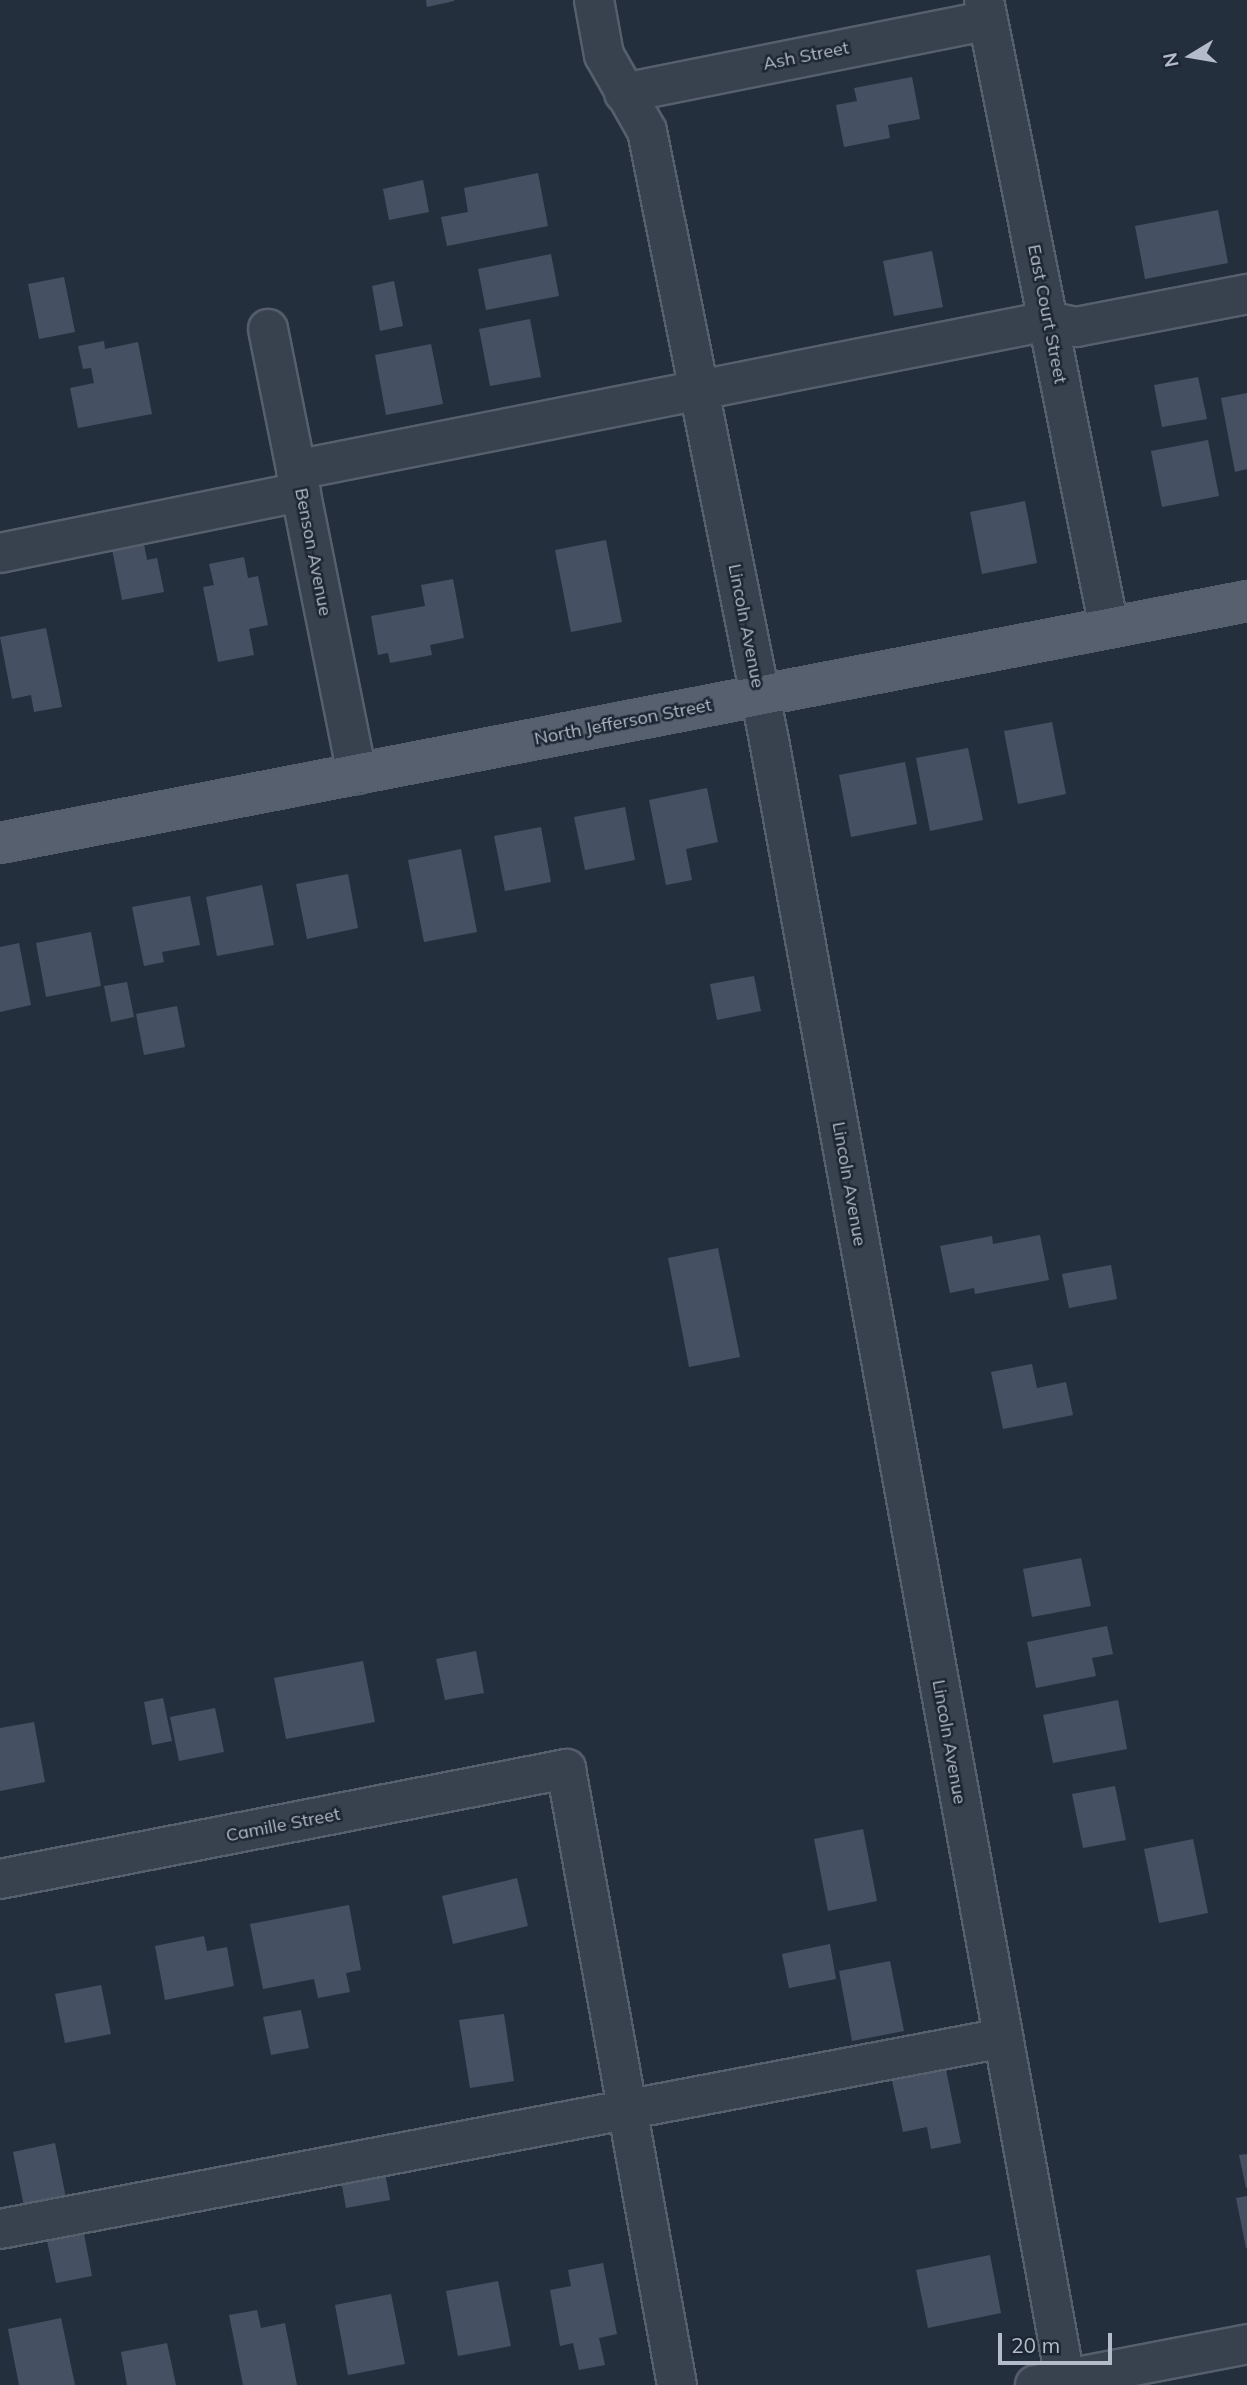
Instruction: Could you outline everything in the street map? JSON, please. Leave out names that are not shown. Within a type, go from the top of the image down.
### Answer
[{"type":"main road","name":"North Jefferson Street","points":[[0,843],[1247,601]]},
{"type":"street","name":"Lincoln Avenue","points":[[594,0],[604,55],[647,131],[760,696],[1003,2038],[1050,2382]]},
{"type":"street","name":"Ash Street","points":[[624,93],[986,10]]},
{"type":"street","name":"East Court Street","points":[[986,10],[1109,628]]},
{"type":"street","points":[[0,553],[699,389],[1048,321],[1076,327],[1247,294]]},
{"type":"street","name":"Benson Avenue","points":[[268,330],[357,774]]},
{"type":"street","name":"Camille Street","points":[[0,1879],[566,1769],[627,2110]]},
{"type":"street","points":[[0,2230],[1003,2038]]},
{"type":"street","points":[[627,2110],[677,2385]]},
{"type":"street","points":[[1050,2382],[1247,2344]]},
{"type":"building","points":[[426,0],[454,0],[454,1],[427,7]]},
{"type":"building","points":[[912,77],[920,119],[888,125],[890,138],[844,147],[836,105],[857,101],[854,88]]},
{"type":"building","points":[[538,173],[548,226],[447,246],[441,217],[468,212],[464,188]]},
{"type":"building","points":[[423,180],[429,212],[389,220],[383,189]]},
{"type":"building","points":[[1218,210],[1228,263],[1145,279],[1135,226]]},
{"type":"building","points":[[932,251],[943,307],[894,316],[883,261]]},
{"type":"building","points":[[551,254],[559,296],[486,310],[478,269]]},
{"type":"building","points":[[64,277],[75,332],[39,339],[28,284]]},
{"type":"building","points":[[394,281],[403,326],[380,331],[372,286]]},
{"type":"building","points":[[530,319],[541,377],[490,386],[479,329]]},
{"type":"building","points":[[104,341],[105,349],[138,342],[152,414],[78,428],[70,388],[94,383],[91,368],[83,369],[78,346]]},
{"type":"building","points":[[431,344],[443,404],[386,415],[375,355]]},
{"type":"building","points":[[1198,377],[1207,419],[1162,427],[1154,385]]},
{"type":"building","points":[[1247,393],[1247,469],[1235,472],[1221,398]]},
{"type":"building","points":[[1208,440],[1219,496],[1162,507],[1151,451]]},
{"type":"building","points":[[1025,501],[1037,563],[982,574],[970,512]]},
{"type":"building","points":[[142,533],[147,560],[157,558],[164,592],[122,600],[110,539]]},
{"type":"building","points":[[606,540],[622,622],[571,632],[555,550]]},
{"type":"building","points":[[244,557],[248,578],[258,576],[268,625],[249,629],[254,655],[218,662],[203,587],[214,585],[209,564]]},
{"type":"building","points":[[453,579],[464,638],[430,645],[432,655],[390,663],[388,653],[378,655],[371,616],[425,606],[421,585]]},
{"type":"building","points":[[46,628],[62,707],[34,712],[31,695],[12,699],[0,637]]},
{"type":"building","points":[[1052,722],[1066,794],[1018,804],[1004,731]]},
{"type":"building","points":[[968,748],[983,820],[930,831],[916,758]]},
{"type":"building","points":[[905,762],[917,824],[851,837],[839,775]]},
{"type":"building","points":[[707,788],[718,842],[686,849],[692,880],[666,885],[649,800]]},
{"type":"building","points":[[625,807],[635,860],[585,870],[574,817]]},
{"type":"building","points":[[541,827],[551,882],[505,891],[494,836]]},
{"type":"building","points":[[461,849],[477,932],[424,942],[408,860]]},
{"type":"building","points":[[348,874],[358,928],[307,939],[296,884]]},
{"type":"building","points":[[262,885],[274,945],[217,956],[206,897]]},
{"type":"building","points":[[190,896],[200,945],[162,952],[164,962],[144,966],[132,907]]},
{"type":"building","points":[[91,932],[101,986],[46,997],[36,943]]},
{"type":"building","points":[[19,943],[31,1005],[0,1012],[0,947]]},
{"type":"building","points":[[754,976],[761,1011],[717,1020],[710,984]]},
{"type":"building","points":[[127,982],[134,1017],[111,1022],[104,986]]},
{"type":"building","points":[[177,1006],[185,1047],[144,1055],[136,1014]]},
{"type":"building","points":[[1040,1235],[1049,1280],[975,1294],[974,1288],[950,1293],[940,1246],[992,1236],[993,1244]]},
{"type":"building","points":[[718,1248],[740,1357],[689,1367],[668,1258]]},
{"type":"building","points":[[1111,1265],[1117,1299],[1069,1308],[1062,1274]]},
{"type":"building","points":[[1032,1364],[1037,1388],[1066,1382],[1073,1415],[1003,1429],[991,1372]]},
{"type":"building","points":[[1081,1558],[1091,1606],[1032,1617],[1023,1569]]},
{"type":"building","points":[[1107,1626],[1113,1654],[1092,1658],[1096,1676],[1036,1688],[1027,1642]]},
{"type":"building","points":[[476,1651],[484,1693],[445,1700],[436,1659]]},
{"type":"building","points":[[363,1661],[375,1722],[286,1739],[274,1678]]},
{"type":"building","points":[[163,1698],[172,1741],[152,1745],[144,1702]]},
{"type":"building","points":[[1118,1700],[1127,1749],[1053,1763],[1043,1715]]},
{"type":"building","points":[[215,1708],[224,1752],[179,1761],[170,1717]]},
{"type":"building","points":[[34,1722],[45,1782],[0,1791],[0,1728]]},
{"type":"building","points":[[1115,1786],[1126,1840],[1083,1848],[1072,1794]]},
{"type":"building","points":[[863,1829],[877,1901],[828,1911],[814,1839]]},
{"type":"building","points":[[1193,1839],[1208,1913],[1159,1923],[1144,1849]]},
{"type":"building","points":[[517,1878],[528,1926],[453,1944],[442,1896]]},
{"type":"building","points":[[349,1905],[361,1970],[346,1973],[350,1992],[318,1998],[314,1979],[263,1989],[250,1924]]},
{"type":"building","points":[[204,1936],[207,1951],[227,1947],[234,1986],[165,2000],[155,1946]]},
{"type":"building","points":[[830,1944],[836,1979],[789,1988],[782,1954]]},
{"type":"building","points":[[890,1961],[904,2031],[852,2041],[839,1971]]},
{"type":"building","points":[[101,1985],[111,2034],[65,2043],[55,1994]]},
{"type":"building","points":[[301,2010],[309,2048],[271,2055],[263,2017]]},
{"type":"building","points":[[504,2014],[514,2081],[470,2088],[459,2020]]},
{"type":"building","points":[[945,2065],[961,2143],[931,2149],[927,2127],[903,2132],[891,2076]]},
{"type":"building","points":[[55,2143],[67,2203],[25,2211],[13,2152]]},
{"type":"building","points":[[1247,2154],[1247,2188],[1246,2188],[1239,2155]]},
{"type":"building","points":[[384,2167],[390,2200],[346,2208],[340,2175]]},
{"type":"building","points":[[1247,2196],[1247,2248],[1246,2248],[1236,2198]]},
{"type":"building","points":[[83,2229],[92,2276],[56,2283],[46,2236]]},
{"type":"building","points":[[990,2255],[1001,2313],[928,2328],[916,2270]]},
{"type":"building","points":[[603,2263],[617,2334],[599,2338],[605,2365],[579,2370],[573,2343],[560,2346],[550,2290],[571,2286],[568,2270]]},
{"type":"building","points":[[498,2281],[511,2346],[458,2356],[446,2291]]},
{"type":"building","points":[[391,2294],[405,2364],[348,2375],[335,2305]]},
{"type":"building","points":[[257,2310],[261,2328],[285,2323],[297,2385],[243,2385],[229,2315]]},
{"type":"building","points":[[61,2318],[75,2385],[19,2385],[8,2329]]},
{"type":"building","points":[[167,2343],[176,2385],[127,2385],[121,2352]]}]
